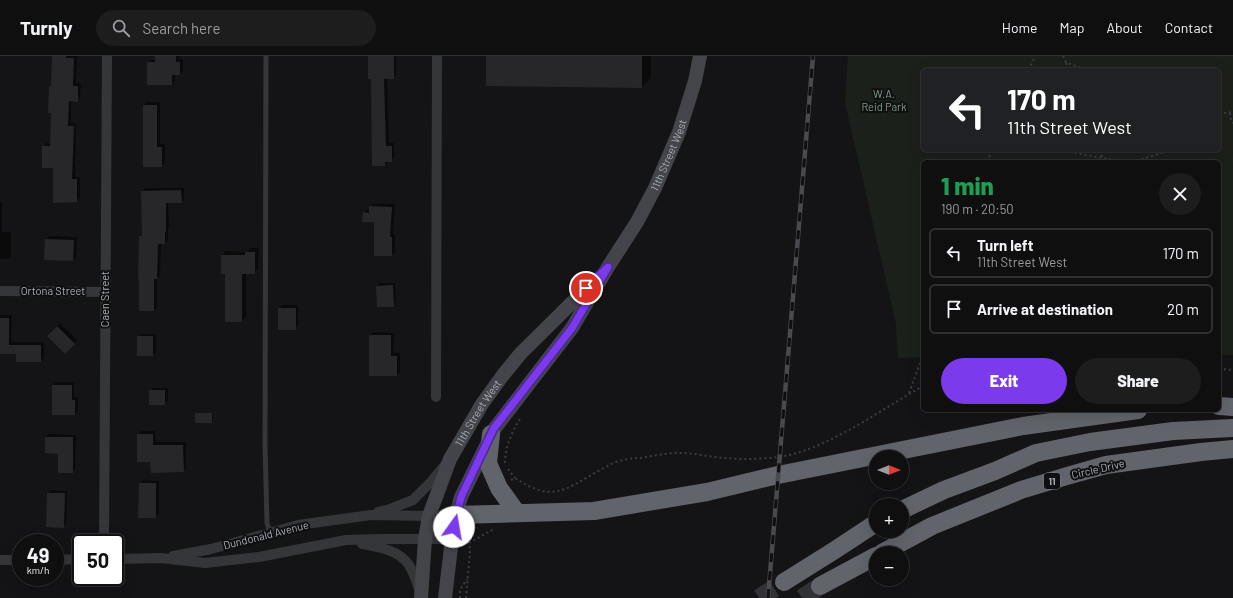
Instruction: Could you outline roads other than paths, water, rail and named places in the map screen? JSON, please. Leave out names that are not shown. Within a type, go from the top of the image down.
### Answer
[{"type":"highway","points":[[1221,406],[1233,407]]},
{"type":"highway","points":[[464,515],[594,510],[692,495],[778,475],[915,449],[1023,426],[1124,412]]},
{"type":"highway","points":[[909,507],[944,490],[1036,453],[1090,442],[1173,431],[1233,428]]},
{"type":"highway","points":[[491,434],[488,463],[499,488],[517,513]]},
{"type":"highway","name":"Circle Drive","points":[[895,546],[932,526],[1021,490],[1073,474],[1106,465],[1233,449]]},
{"type":"highway","points":[[784,582],[869,528]]},
{"type":"highway","points":[[820,586],[869,560]]},
{"type":"main road","name":"11th Street West","points":[[445,598],[452,539],[464,515],[461,497],[494,428],[572,328],[637,222],[655,188],[679,132],[695,81],[700,56]]},
{"type":"main road","name":"11th Street West","points":[[421,596],[429,516],[450,459],[482,404],[521,353],[608,267]]},
{"type":"street","name":"Caen Street","points":[[104,534],[107,56]]},
{"type":"street","points":[[436,396],[437,56]]},
{"type":"street","name":"Ortona Street","points":[[0,291],[105,292]]},
{"type":"street","name":"Dundonald Avenue","points":[[371,515],[413,500],[431,482],[450,459]]},
{"type":"street","name":"Dundonald Avenue","points":[[161,558],[211,549],[298,525],[371,515],[464,515]]},
{"type":"street","name":"Dundonald Avenue","points":[[124,559],[161,558],[205,563],[260,557],[346,540],[452,539]]},
{"type":"street","name":"Dundonald Avenue","points":[[346,540],[380,547],[400,554],[409,565],[421,596]]},
{"type":"street","points":[[0,560],[12,560]]},
{"type":"lane","points":[[266,56],[265,445],[267,523],[270,532]]},
{"type":"tunnel","points":[[759,598],[784,582]]},
{"type":"tunnel","points":[[802,598],[820,586]]},
{"type":"railway","points":[[768,598],[813,56]]},
{"type":"park label","name":"W.A. Reid Park","points":[[884,100]]}]
